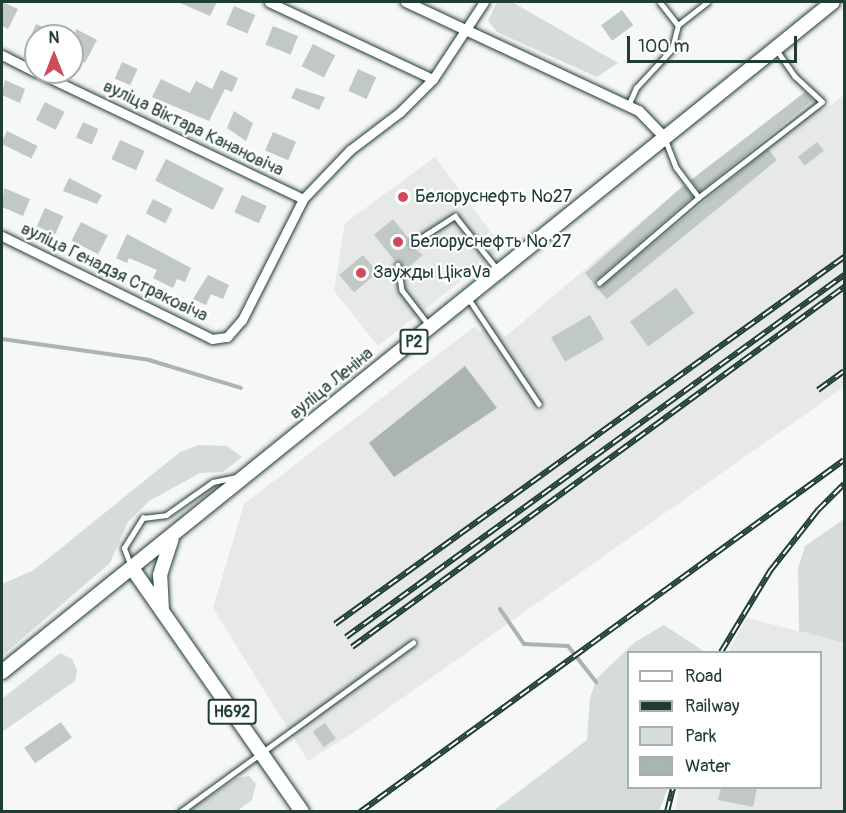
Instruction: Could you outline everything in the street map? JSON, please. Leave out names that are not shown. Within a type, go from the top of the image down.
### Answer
[{"type":"main road","name":"вуліца Леніна","points":[[132,568],[833,2]]},
{"type":"main road","points":[[163,612],[160,575],[175,534]]},
{"type":"main road","name":"Н692","points":[[132,568],[302,812]]},
{"type":"main road","name":"Р2","points":[[2,672],[132,568]]},
{"type":"street","points":[[269,2],[433,79]]},
{"type":"street","points":[[406,2],[628,106],[648,117],[665,138]]},
{"type":"street","points":[[303,200],[350,150],[400,112],[433,79],[484,2]]},
{"type":"street","name":"вуліца Віктара Канановіча","points":[[2,55],[24,66]]},
{"type":"street","name":"вуліца Віктара Канановіча","points":[[61,84],[303,200]]},
{"type":"street","name":"вуліца Генадзя Страковіча","points":[[2,236],[212,339],[228,337],[242,320],[303,200]]},
{"type":"lane","points":[[660,2],[678,25]]},
{"type":"lane","points":[[628,106],[636,88],[672,49],[678,25],[707,2]]},
{"type":"lane","points":[[599,283],[699,197],[822,102],[795,77],[775,49]]},
{"type":"lane","points":[[665,138],[676,167],[699,197]]},
{"type":"lane","points":[[413,243],[454,216],[500,272]]},
{"type":"lane","points":[[398,265],[402,290],[431,328]]},
{"type":"lane","points":[[468,297],[539,404]]},
{"type":"lane","points":[[132,568],[124,548],[142,518],[166,515],[213,482],[245,477]]},
{"type":"lane","points":[[180,812],[412,644]]},
{"type":"shaded area","points":[[807,91],[823,111],[844,95],[844,387],[354,732],[308,761],[213,608],[244,504],[475,326],[480,332],[493,322],[505,337],[683,186]]},
{"type":"shaded area","points":[[435,157],[503,248],[378,346],[334,291],[345,223]]},
{"type":"shaded area","points":[[747,618],[844,643],[844,811],[675,812],[679,789],[822,789],[822,651],[729,651]]},
{"type":"green space","points":[[497,2],[512,2],[618,63],[597,77],[497,32],[488,21]]},
{"type":"green space","points":[[199,445],[227,446],[242,457],[223,472],[200,473],[149,501],[128,522],[110,563],[2,656],[2,584],[34,570],[180,452]]},
{"type":"green space","points":[[844,519],[844,643],[799,631],[798,568],[805,546]]},
{"type":"green space","points":[[664,625],[703,651],[627,651],[627,789],[668,789],[659,811],[493,811],[587,740],[590,698],[597,678],[635,642]]},
{"type":"green space","points":[[60,653],[72,659],[77,670],[75,681],[2,732],[2,699]]},
{"type":"green space","points":[[249,776],[256,784],[252,800],[237,811],[187,811],[238,778]]},
{"type":"water","points":[[465,366],[497,408],[394,477],[369,443]]},
{"type":"building","points":[[2,2],[18,9],[8,29],[2,26]]},
{"type":"building","points":[[178,2],[217,2],[210,16]]},
{"type":"building","points":[[234,6],[255,15],[247,33],[226,24]]},
{"type":"building","points":[[622,10],[633,25],[612,41],[601,25]]},
{"type":"building","points":[[273,26],[298,36],[291,55],[266,45]]},
{"type":"building","points":[[84,33],[97,40],[84,63]]},
{"type":"building","points":[[313,44],[335,55],[324,78],[302,66]]},
{"type":"building","points":[[122,62],[138,69],[130,85],[115,78]]},
{"type":"building","points":[[358,69],[376,77],[367,99],[348,91]]},
{"type":"building","points":[[221,70],[238,78],[232,92],[225,89],[209,121],[152,97],[161,79],[190,93],[196,81],[212,89]]},
{"type":"building","points":[[5,80],[25,89],[20,103],[2,95]]},
{"type":"building","points":[[296,88],[325,97],[319,110],[291,98]]},
{"type":"building","points":[[805,92],[813,100],[700,191],[691,180]]},
{"type":"building","points":[[45,102],[65,112],[56,130],[36,120]]},
{"type":"building","points":[[234,111],[253,123],[246,141],[227,128]]},
{"type":"building","points":[[83,122],[99,129],[92,144],[76,138]]},
{"type":"building","points":[[7,131],[38,146],[31,158],[2,144]]},
{"type":"building","points":[[273,132],[296,142],[288,160],[265,150]]},
{"type":"building","points":[[120,140],[145,151],[136,170],[111,159]]},
{"type":"building","points":[[817,142],[824,151],[805,165],[798,157]]},
{"type":"building","points":[[768,149],[777,160],[607,299],[596,287],[602,286]]},
{"type":"building","points":[[166,159],[224,189],[213,210],[155,180]]},
{"type":"building","points":[[69,178],[102,195],[97,204],[63,191]]},
{"type":"building","points":[[684,185],[693,196],[596,280],[595,285],[585,273]]},
{"type":"building","points":[[4,188],[30,199],[23,216],[2,207]]},
{"type":"building","points":[[242,195],[267,206],[259,223],[234,212]]},
{"type":"building","points":[[153,199],[173,209],[165,223],[146,213]]},
{"type":"building","points":[[45,208],[63,216],[55,234],[37,226]]},
{"type":"building","points":[[393,219],[410,240],[410,246],[423,255],[404,271],[401,262],[395,261],[374,235]]},
{"type":"building","points":[[81,222],[108,236],[98,254],[71,241]]},
{"type":"building","points":[[127,234],[191,268],[185,282],[177,279],[173,288],[153,278],[157,270],[129,258],[127,263],[116,258]]},
{"type":"building","points":[[363,255],[378,273],[354,293],[339,275]]},
{"type":"building","points":[[208,275],[229,285],[223,299],[211,294],[206,305],[193,299]]},
{"type":"building","points":[[676,288],[694,313],[648,347],[630,322]]},
{"type":"building","points":[[590,315],[604,339],[565,362],[551,338]]},
{"type":"building","points":[[61,722],[72,738],[35,763],[24,748]]},
{"type":"building","points":[[325,723],[336,739],[324,747],[313,732]]},
{"type":"building","points":[[721,789],[757,789],[753,807],[718,800]]},
{"type":"waterway","points":[[2,339],[149,360],[241,388]]},
{"type":"waterway","points":[[500,609],[524,644],[568,646],[596,682]]},
{"type":"railway","points":[[335,624],[844,257]]},
{"type":"railway","points":[[346,637],[844,275]]},
{"type":"railway","points":[[352,647],[844,287]]},
{"type":"railway","points":[[818,390],[844,371]]},
{"type":"railway","points":[[360,812],[844,460]]},
{"type":"railway","points":[[722,651],[770,571],[818,510],[844,484]]},
{"type":"railway","points":[[667,812],[673,789]]},
{"type":"place","name":"Белоруснефть №27","points":[[403,197]]},
{"type":"place","name":"Белоруснефть № 27","points":[[398,242]]},
{"type":"place","name":"Заужды ЦікаVа","points":[[361,273]]}]
